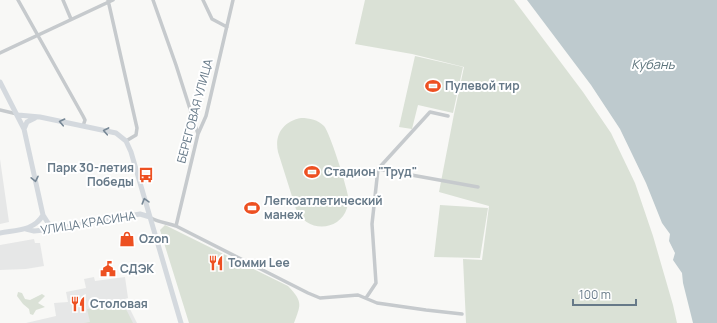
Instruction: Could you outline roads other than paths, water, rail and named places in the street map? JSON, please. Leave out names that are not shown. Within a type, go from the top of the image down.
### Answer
[{"type":"main road","points":[[0,82],[24,129],[43,215],[48,223],[56,230]]},
{"type":"main road","points":[[18,115],[40,117],[116,133],[126,141],[131,152],[181,323]]},
{"type":"main road","points":[[24,129],[30,120],[40,117]]},
{"type":"main road","name":"УЛИЦА КРАСИНА","points":[[26,229],[34,231],[56,230],[140,214],[150,217]]},
{"type":"main road","name":"УЛИЦА КРАСИНА","points":[[0,233],[26,229],[38,222],[43,215]]},
{"type":"street","points":[[18,0],[83,116],[85,120],[83,126]]},
{"type":"street","points":[[63,0],[71,20]]},
{"type":"street","points":[[153,0],[198,134]]},
{"type":"street","points":[[203,0],[212,19],[227,27]]},
{"type":"street","name":"БЕРЕГОВАЯ УЛИЦА","points":[[176,226],[198,134],[206,116],[233,0]]},
{"type":"street","points":[[0,53],[37,34],[71,20],[110,1],[137,128],[136,135],[126,141]]},
{"type":"street","points":[[0,110],[18,115]]},
{"type":"street","points":[[366,298],[376,283],[372,224],[378,169],[430,112],[448,116]]},
{"type":"street","points":[[378,169],[478,187]]},
{"type":"street","points":[[150,217],[157,222],[176,226],[313,296],[320,298],[358,295],[377,303],[462,314]]},
{"type":"water","name":"Кубань","points":[[527,0],[717,0],[717,323],[693,323],[682,273],[673,260],[675,253],[669,241],[670,234],[662,223],[646,183],[620,129],[591,85]]},
{"type":"place","name":"Пулевой тир","points":[[433,86]]},
{"type":"place","name":"Стадион \"Труд\"","points":[[312,172]]},
{"type":"place","name":"Парк 30-летия Победы","points":[[146,175]]},
{"type":"place","name":"Легкоатлетический манеж","points":[[252,208]]},
{"type":"place","name":"Ozon","points":[[127,239]]},
{"type":"place","name":"Томми Lee","points":[[216,263]]},
{"type":"place","name":"СДЭК","points":[[108,269]]},
{"type":"place","name":"Столовая","points":[[78,304]]}]
